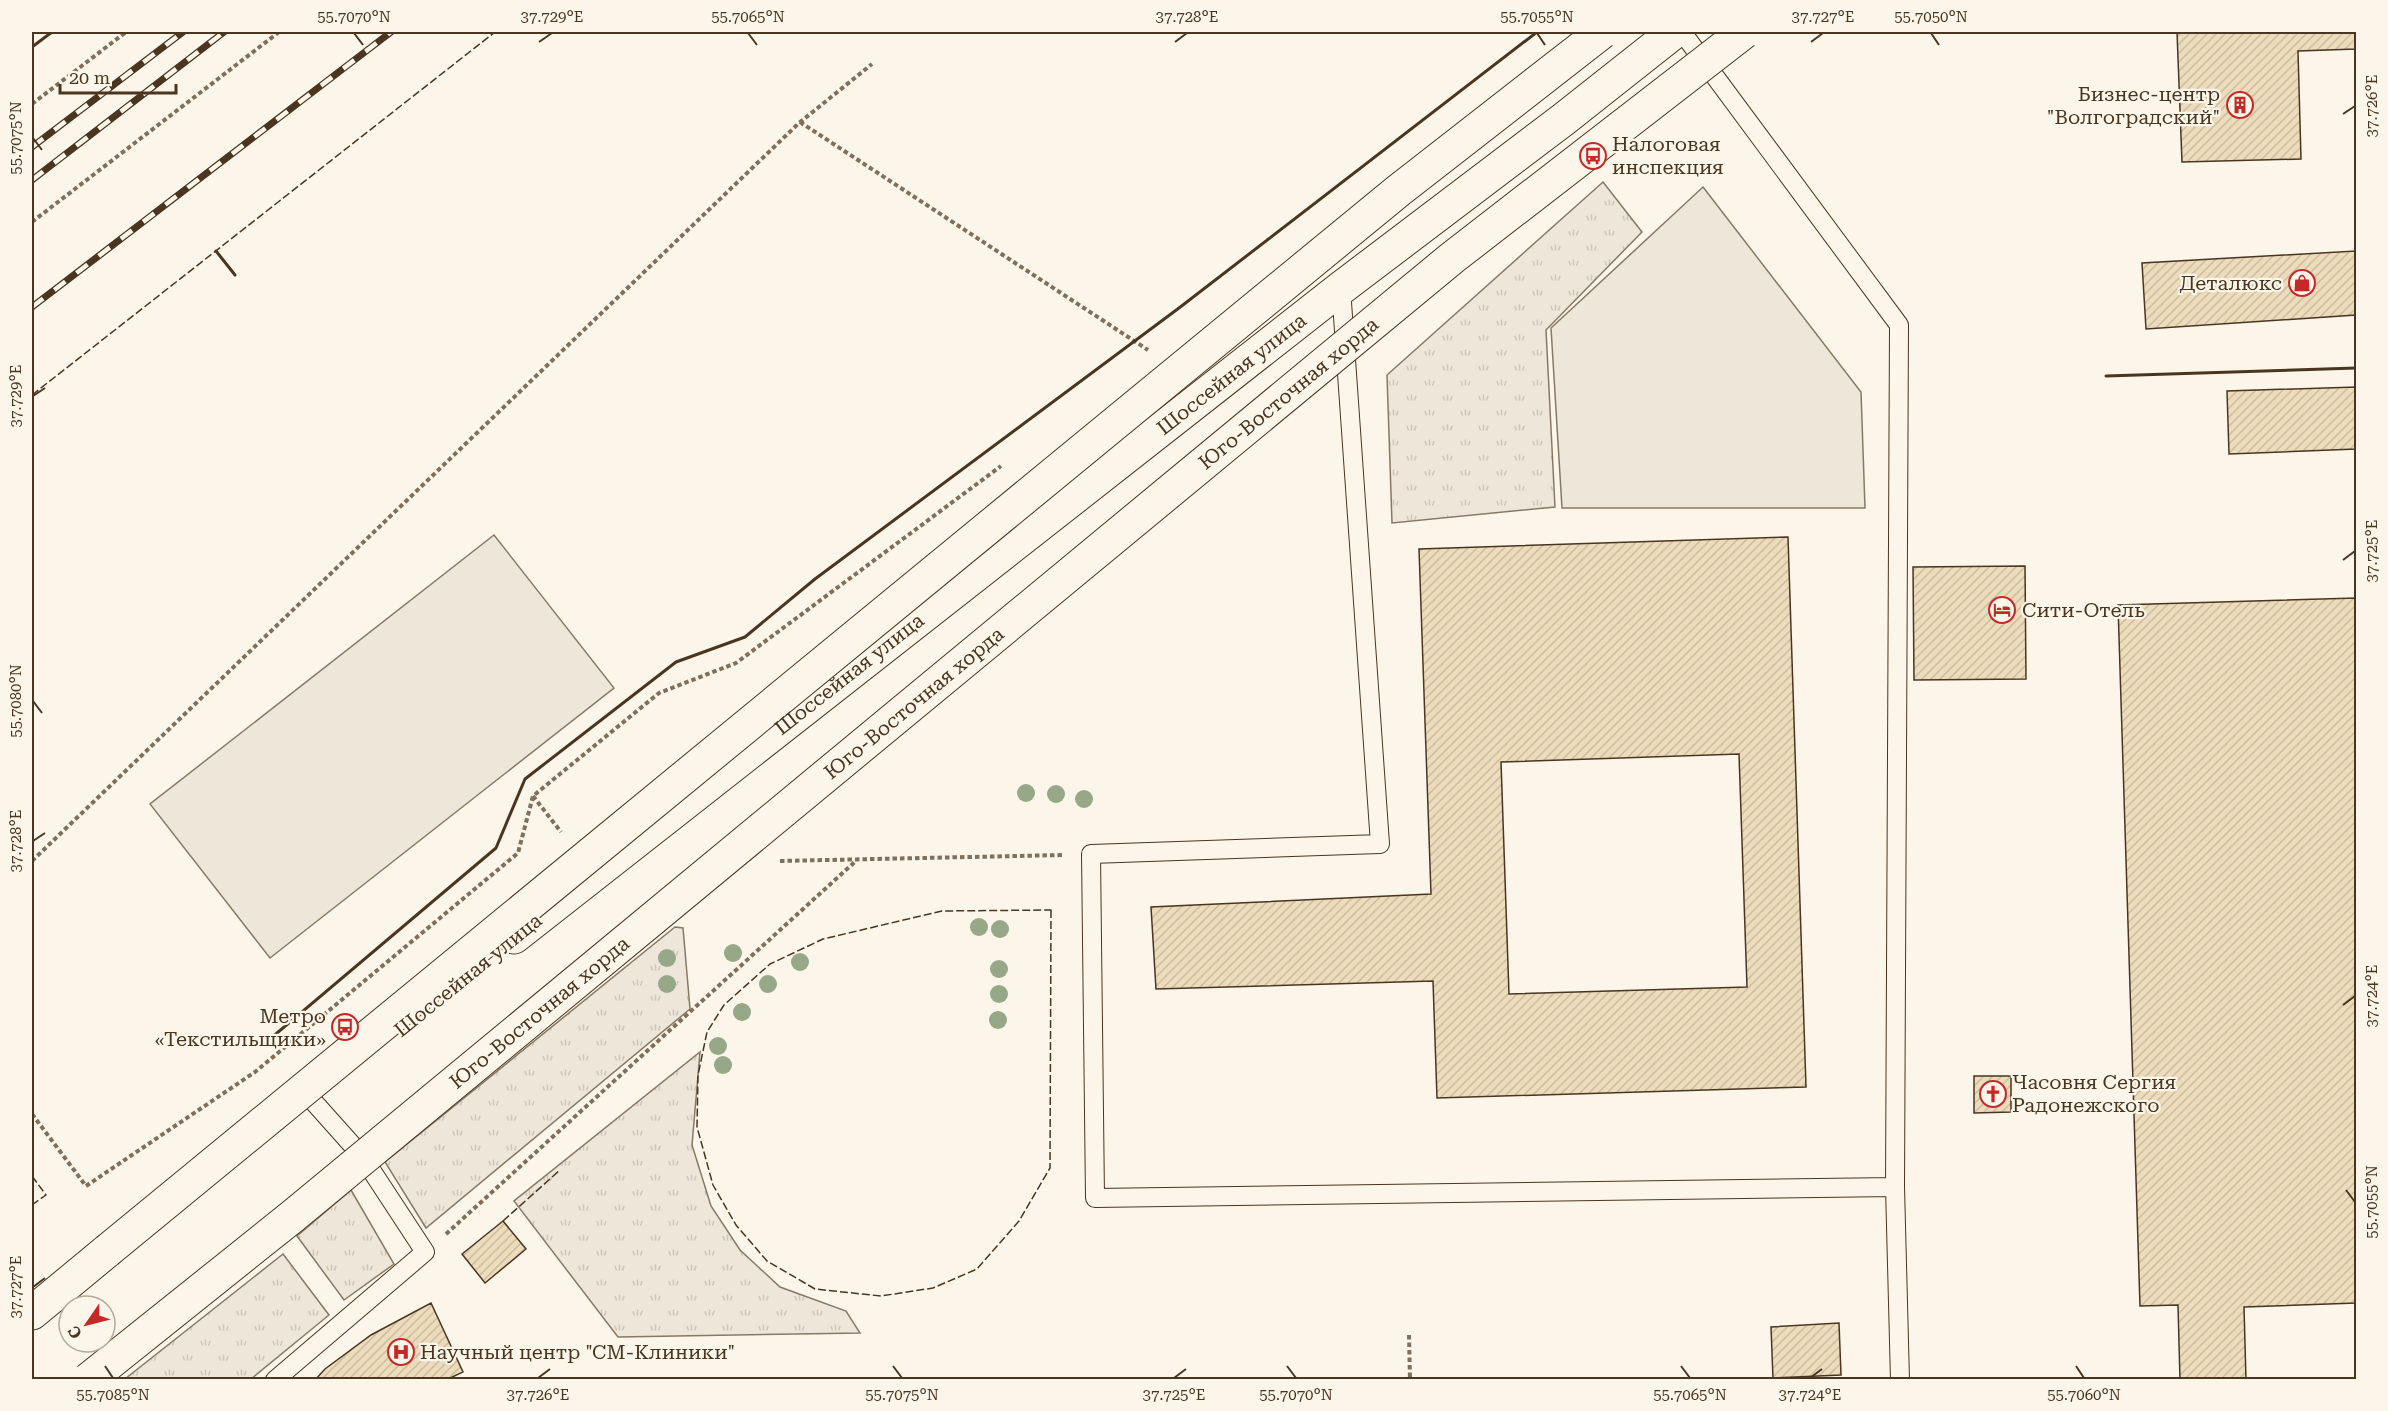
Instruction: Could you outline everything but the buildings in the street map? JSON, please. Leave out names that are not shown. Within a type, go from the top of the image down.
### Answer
[{"type":"main road","points":[[32,1313],[1398,191],[1602,32]]},
{"type":"main road","name":"Шоссейная улица","points":[[32,1324],[607,863],[1341,288],[1564,119],[1674,32]]},
{"type":"main road","name":"Юго-Восточная хорда","points":[[88,1380],[293,1216],[1452,258],[1744,32]]},
{"type":"main road","points":[[32,1292],[107,1251]]},
{"type":"lane","points":[[1682,32],[1899,325],[1894,1187],[1900,1379],[1894,1380]]},
{"type":"lane","points":[[1341,288],[1380,844],[1091,854],[1095,1198],[1894,1187]]},
{"type":"lane","points":[[276,1380],[425,1252],[362,1156],[312,1100]]},
{"type":"path","points":[[32,104],[126,32]]},
{"type":"path","points":[[32,222],[279,32]]},
{"type":"path","points":[[32,861],[800,122],[872,64]]},
{"type":"path","points":[[800,122],[1151,351]]},
{"type":"path","points":[[1147,357],[1157,350]]},
{"type":"path","points":[[32,1114],[86,1186],[255,1072],[518,853],[533,796],[658,693],[736,663],[1006,462]]},
{"type":"path","points":[[425,1252],[858,859]]},
{"type":"path","points":[[1409,1335],[1410,1380]]},
{"type":"green space","points":[[1603,182],[1642,232],[1546,330],[1555,507],[1392,523],[1387,375]]},
{"type":"green space","points":[[675,927],[683,928],[690,1009],[426,1228],[385,1162]]},
{"type":"green space","points":[[700,1052],[692,1145],[711,1206],[740,1250],[780,1287],[846,1311],[860,1333],[618,1337],[514,1201]]},
{"type":"green space","points":[[351,1190],[394,1264],[344,1300],[297,1236]]},
{"type":"green space","points":[[283,1254],[329,1315],[251,1379],[125,1379]]},
{"type":"shaded area","points":[[1703,187],[1861,392],[1865,508],[1562,508],[1551,328]]},
{"type":"shaded area","points":[[494,535],[614,688],[270,958],[150,804]]},
{"type":"railway","points":[[32,147],[183,32]]},
{"type":"railway","points":[[32,180],[224,32]]},
{"type":"railway","points":[[32,307],[391,32]]},
{"type":"fence","points":[[32,395],[495,32]]},
{"type":"fence","points":[[1051,910],[1050,1168],[1019,1221],[977,1269],[933,1288],[881,1296],[815,1289],[767,1261],[736,1225],[713,1185],[697,1127],[698,1075],[707,1032],[724,1005],[770,964],[823,939],[942,911],[1051,910]]},
{"type":"fence","points":[[503,1221],[560,1170]]},
{"type":"fence","points":[[32,1176],[46,1195],[32,1205]]},
{"type":"wall","points":[[32,47],[52,32]]},
{"type":"wall","points":[[264,1044],[496,848],[525,779],[676,662],[745,637],[815,579],[1179,308],[1537,32]]},
{"type":"wall","points":[[216,251],[235,275]]},
{"type":"wall","points":[[2106,376],[2356,368]]},
{"type":"place","name":"Бизнес-центр \"Волгоградский\"","points":[[2240,105]]},
{"type":"place","name":"Налоговая инспекция","points":[[1593,156]]},
{"type":"place","name":"Деталюкс","points":[[2302,283]]},
{"type":"place","name":"Сити-Отель","points":[[2002,610]]},
{"type":"place","name":"Метро «Текстильщики»","points":[[345,1027]]},
{"type":"place","name":"Часовня Сергия Радонежского","points":[[1993,1094]]},
{"type":"place","name":"Научный центр \"СМ-Клиники\"","points":[[401,1352]]}]
